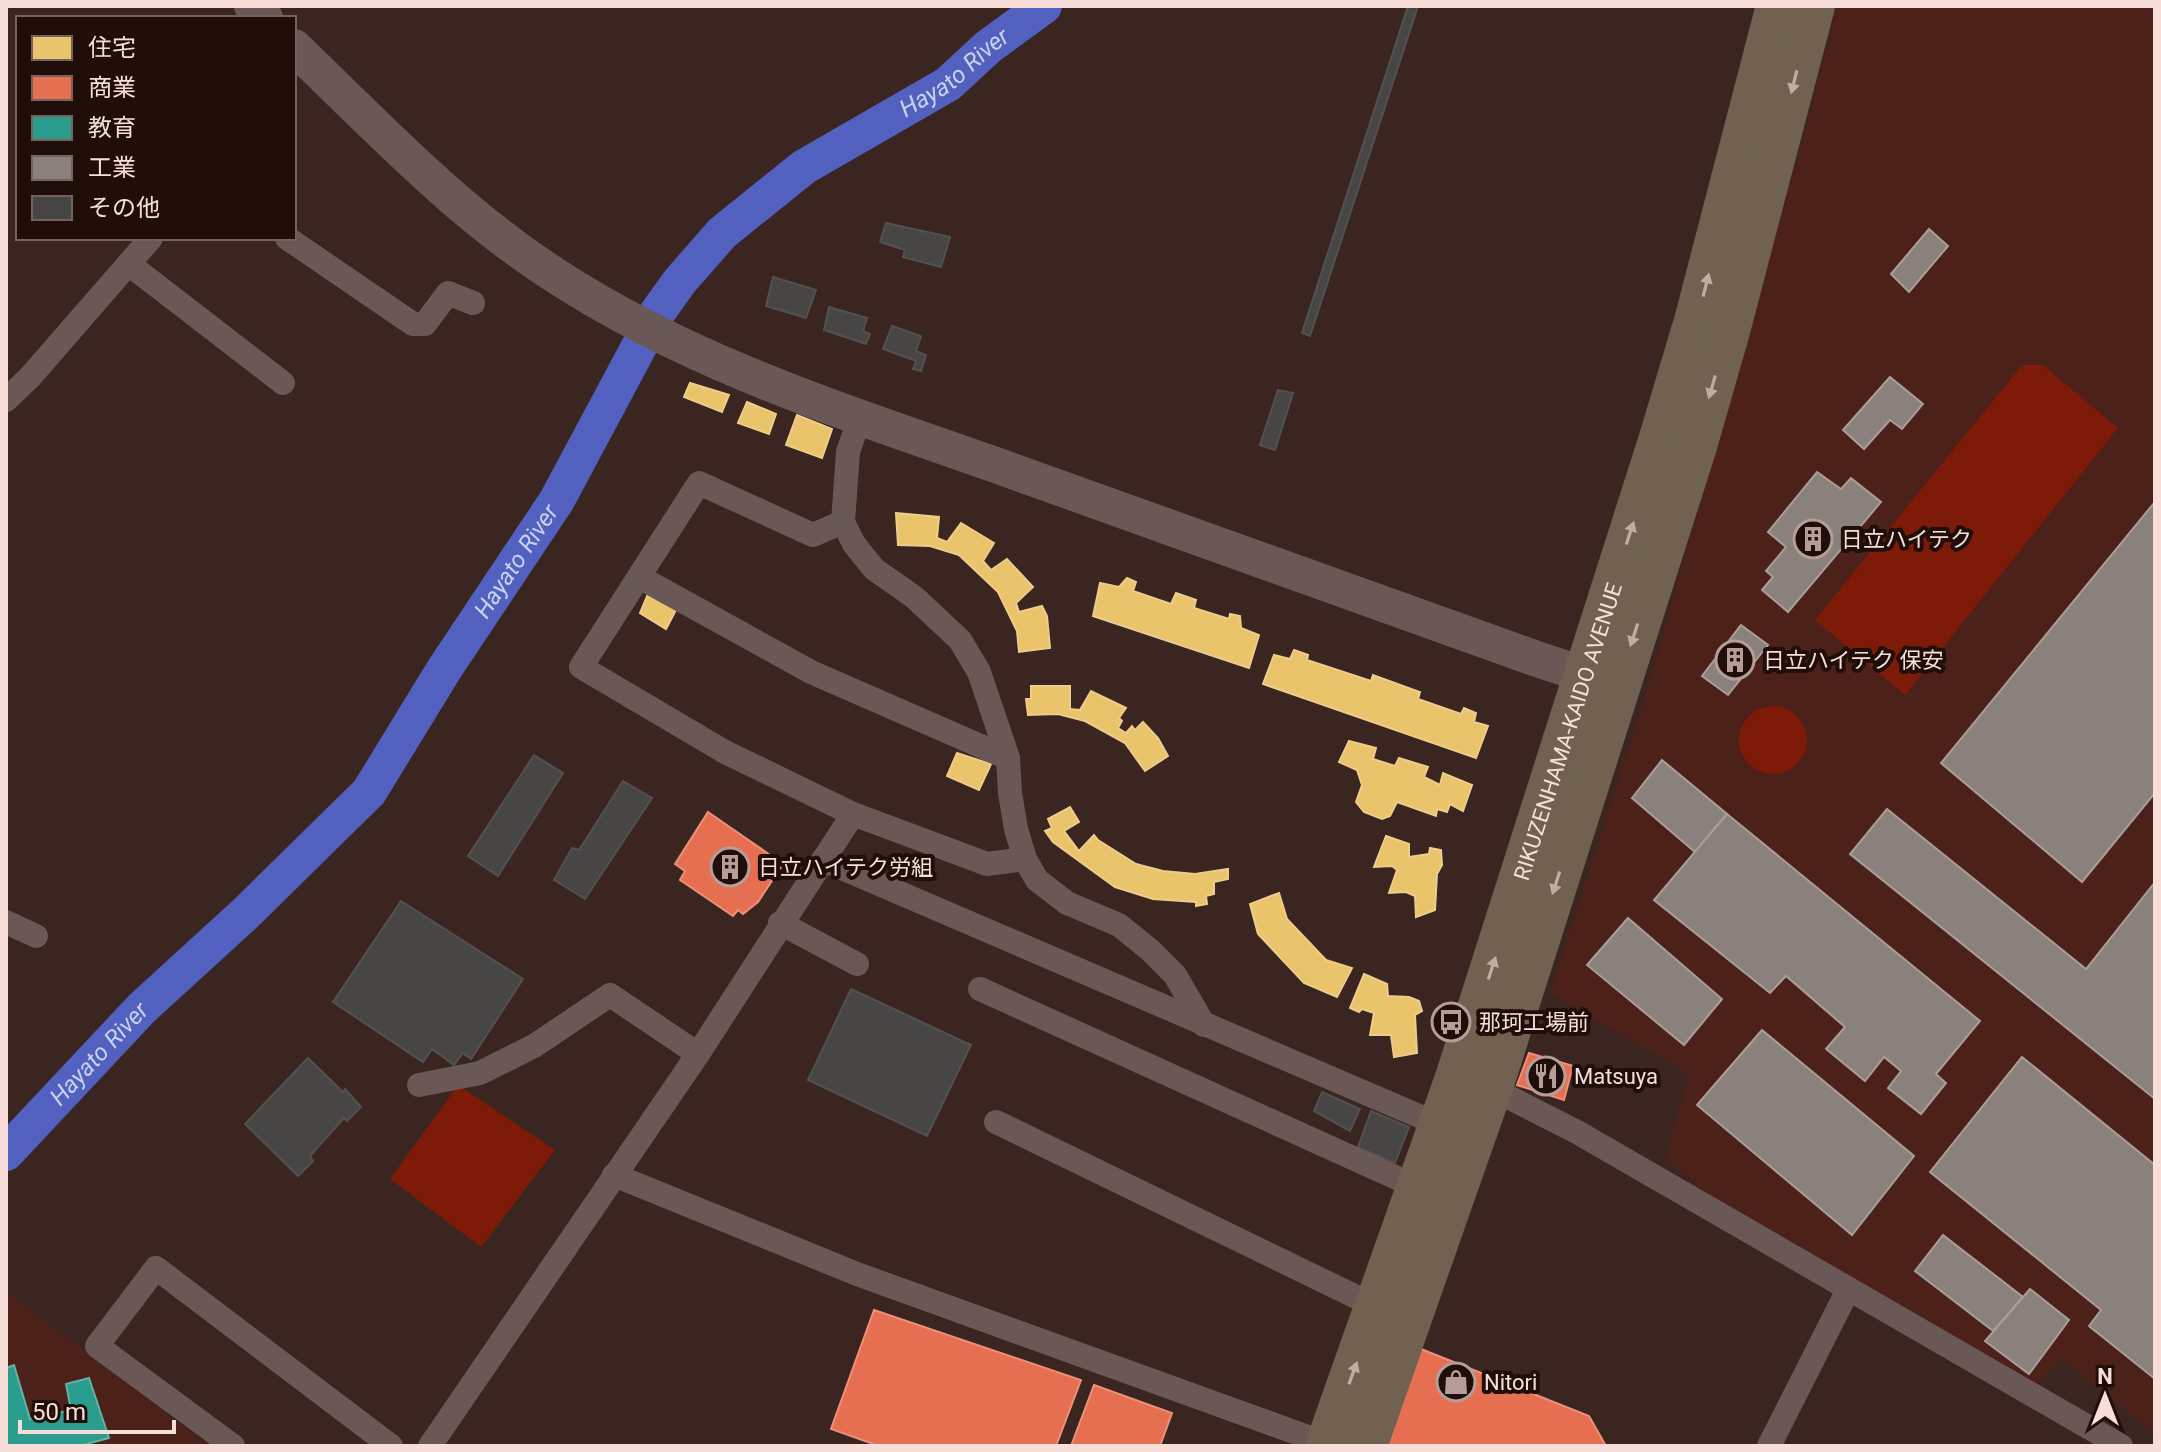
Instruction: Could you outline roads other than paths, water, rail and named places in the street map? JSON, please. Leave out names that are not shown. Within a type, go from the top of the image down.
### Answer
[{"type":"highway","name":"RIKUZENHAMA-KAIDO AVENUE","points":[[1338,1446],[1474,1081],[1601,681],[1778,6]]},
{"type":"highway","name":"RIKUZENHAMA-KAIDO AVENUE","points":[[1601,681],[1695,446],[1813,6]]},
{"type":"highway","name":"RIKUZENHAMA-KAIDO AVENUE","points":[[1338,1446],[1377,1307],[1440,1125],[1474,1081]]},
{"type":"street","points":[[296,49],[394,144],[469,210],[549,272],[670,341],[714,362],[860,417],[1601,681]]},
{"type":"street","points":[[6,400],[30,377],[149,240]]},
{"type":"street","points":[[290,240],[413,324],[425,324],[448,293],[473,303]]},
{"type":"street","points":[[130,265],[283,383]]},
{"type":"street","points":[[860,417],[848,452],[843,522],[854,544],[874,569],[914,597],[960,640],[979,672],[1008,758],[1016,829],[1025,859],[1037,880],[1067,903],[1119,925],[1150,950],[1175,975],[1204,1025]]},
{"type":"street","points":[[843,522],[813,535],[699,483],[641,578],[581,667],[725,752],[853,814],[987,864],[1025,859]]},
{"type":"street","points":[[641,578],[811,672],[1008,758]]},
{"type":"street","points":[[430,1446],[698,1054],[853,814]]},
{"type":"street","points":[[823,860],[1440,1125]]},
{"type":"street","points":[[6,922],[36,936]]},
{"type":"street","points":[[780,923],[857,964]]},
{"type":"street","points":[[980,989],[1419,1188]]},
{"type":"street","points":[[419,1085],[480,1073],[534,1046],[610,995],[698,1054]]},
{"type":"street","points":[[1474,1081],[1577,1132],[2121,1446]]},
{"type":"street","points":[[996,1122],[1377,1307]]},
{"type":"street","points":[[614,1175],[857,1274],[1338,1446]]},
{"type":"street","points":[[233,1446],[97,1346],[156,1268],[391,1446]]},
{"type":"street","points":[[1769,1446],[1848,1290]]},
{"type":"waterway","name":"Hayato River","points":[[6,1153],[142,1008],[247,912],[369,792],[445,668],[557,500],[657,313],[722,233],[804,167],[948,84],[988,47],[1044,6]]},
{"type":"place","name":"日立ハイテク","points":[[1813,539]]},
{"type":"place","name":"日立ハイテク 保安","points":[[1735,660]]},
{"type":"place","name":"日立ハイテク労組","points":[[730,867]]},
{"type":"place","name":"那珂工場前","points":[[1451,1022]]},
{"type":"place","name":"Matsuya","points":[[1546,1076]]},
{"type":"place","name":"Nitori","points":[[1456,1382]]}]
